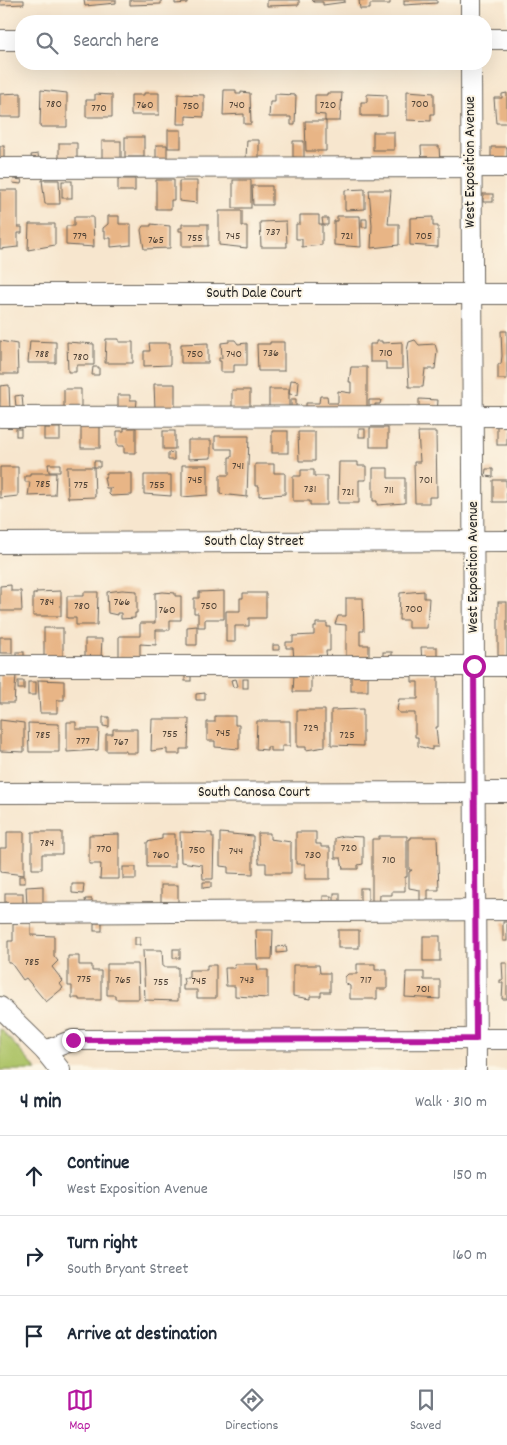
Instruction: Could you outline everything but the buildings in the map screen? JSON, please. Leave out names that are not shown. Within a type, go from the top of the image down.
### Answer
[{"type":"street","points":[[471,0],[471,15]]},
{"type":"street","points":[[492,39],[507,39]]},
{"type":"street","points":[[0,40],[15,40]]},
{"type":"street","name":"West Exposition Avenue","points":[[471,70],[476,1070]]},
{"type":"street","points":[[0,168],[507,167]]},
{"type":"street","name":"South Dale Court","points":[[0,294],[507,294]]},
{"type":"street","points":[[0,417],[507,416]]},
{"type":"street","name":"South Clay Street","points":[[0,543],[507,541]]},
{"type":"street","points":[[0,666],[507,666]]},
{"type":"street","name":"South Canosa Court","points":[[0,793],[507,792]]},
{"type":"street","points":[[0,913],[507,910]]},
{"type":"street","points":[[0,1007],[46,1050],[60,1070]]},
{"type":"street","points":[[46,1050],[73,1040],[507,1039]]},
{"type":"green space","points":[[0,1028],[37,1070],[0,1070]]},
{"type":"route","points":[[73,1040],[476,1039],[474,666]]}]
